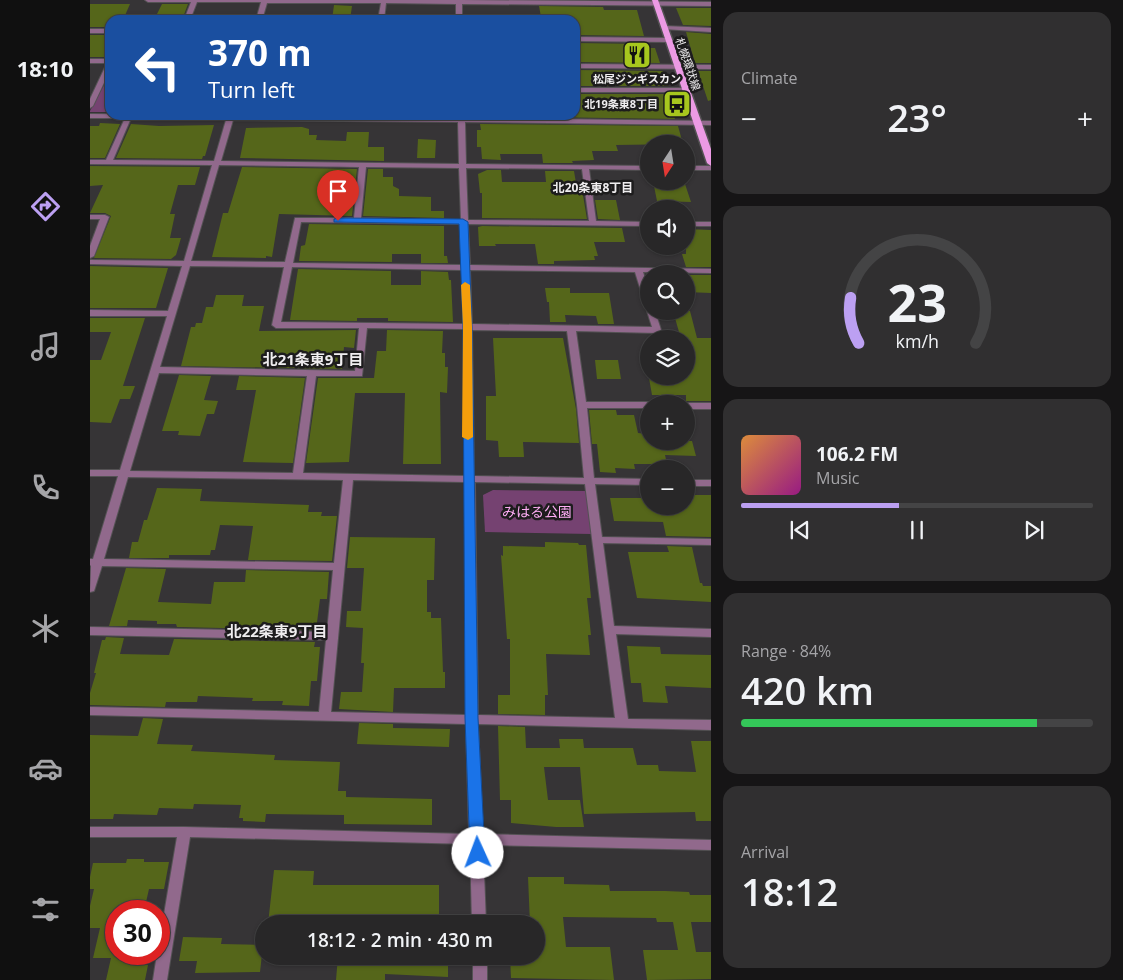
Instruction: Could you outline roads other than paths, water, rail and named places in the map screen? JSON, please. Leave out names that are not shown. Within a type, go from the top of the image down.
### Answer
[{"type":"main road","name":"札幌環状線","points":[[655,2],[710,162]]},
{"type":"street","points":[[148,0],[527,1],[710,4]]},
{"type":"street","points":[[188,15],[195,0]]},
{"type":"street","points":[[261,15],[265,0]]},
{"type":"street","points":[[383,15],[384,1]]},
{"type":"street","points":[[459,1],[460,15]]},
{"type":"street","points":[[665,28],[710,30]]},
{"type":"street","points":[[90,31],[105,31]]},
{"type":"street","points":[[580,39],[668,40]]},
{"type":"street","points":[[90,61],[105,62]]},
{"type":"street","points":[[580,66],[710,67]]},
{"type":"street","points":[[90,106],[105,73]]},
{"type":"street","points":[[580,90],[685,90]]},
{"type":"street","points":[[90,116],[105,116]]},
{"type":"street","points":[[109,162],[127,120]]},
{"type":"street","points":[[90,588],[94,562],[126,474],[230,120]]},
{"type":"street","points":[[461,120],[464,267],[468,327],[468,479],[472,718],[479,915]]},
{"type":"street","points":[[580,120],[710,123]]},
{"type":"street","points":[[90,162],[640,168]]},
{"type":"street","points":[[357,221],[363,165]]},
{"type":"street","points":[[585,167],[593,224]]},
{"type":"street","points":[[695,168],[710,168]]},
{"type":"street","points":[[90,217],[105,217],[90,256]]},
{"type":"street","points":[[640,224],[298,220],[276,325],[657,330],[654,320]]},
{"type":"street","points":[[695,224],[710,224]]},
{"type":"street","points":[[90,262],[710,271]]},
{"type":"street","points":[[638,270],[640,276]]},
{"type":"street","points":[[90,313],[172,314]]},
{"type":"street","points":[[156,370],[359,374],[364,326]]},
{"type":"street","points":[[571,328],[622,722]]},
{"type":"street","points":[[298,476],[312,373]]},
{"type":"street","points":[[582,405],[640,406]]},
{"type":"street","points":[[695,406],[710,406]]},
{"type":"street","points":[[90,473],[640,482]]},
{"type":"street","points":[[324,717],[348,477]]},
{"type":"street","points":[[695,483],[710,483]]},
{"type":"street","points":[[597,540],[710,542]]},
{"type":"street","points":[[94,562],[339,567]]},
{"type":"street","points":[[611,630],[710,633]]},
{"type":"street","points":[[90,631],[332,636]]},
{"type":"street","points":[[90,711],[324,717],[472,718],[710,725]]},
{"type":"street","points":[[90,832],[184,832],[710,845]]},
{"type":"street","points":[[160,980],[184,832]]},
{"type":"street","points":[[480,965],[480,980]]},
{"type":"place","name":"松尾ジンギスカン","points":[[637,55]]},
{"type":"place","name":"北19条東8丁目","points":[[677,104]]},
{"type":"district","name":"北20条東8丁目","points":[[593,188]]},
{"type":"district","name":"北21条東9丁目","points":[[313,360]]},
{"type":"district","name":"北22条東9丁目","points":[[277,632]]},
{"type":"park label","name":"みはる公園","points":[[537,512]]}]
